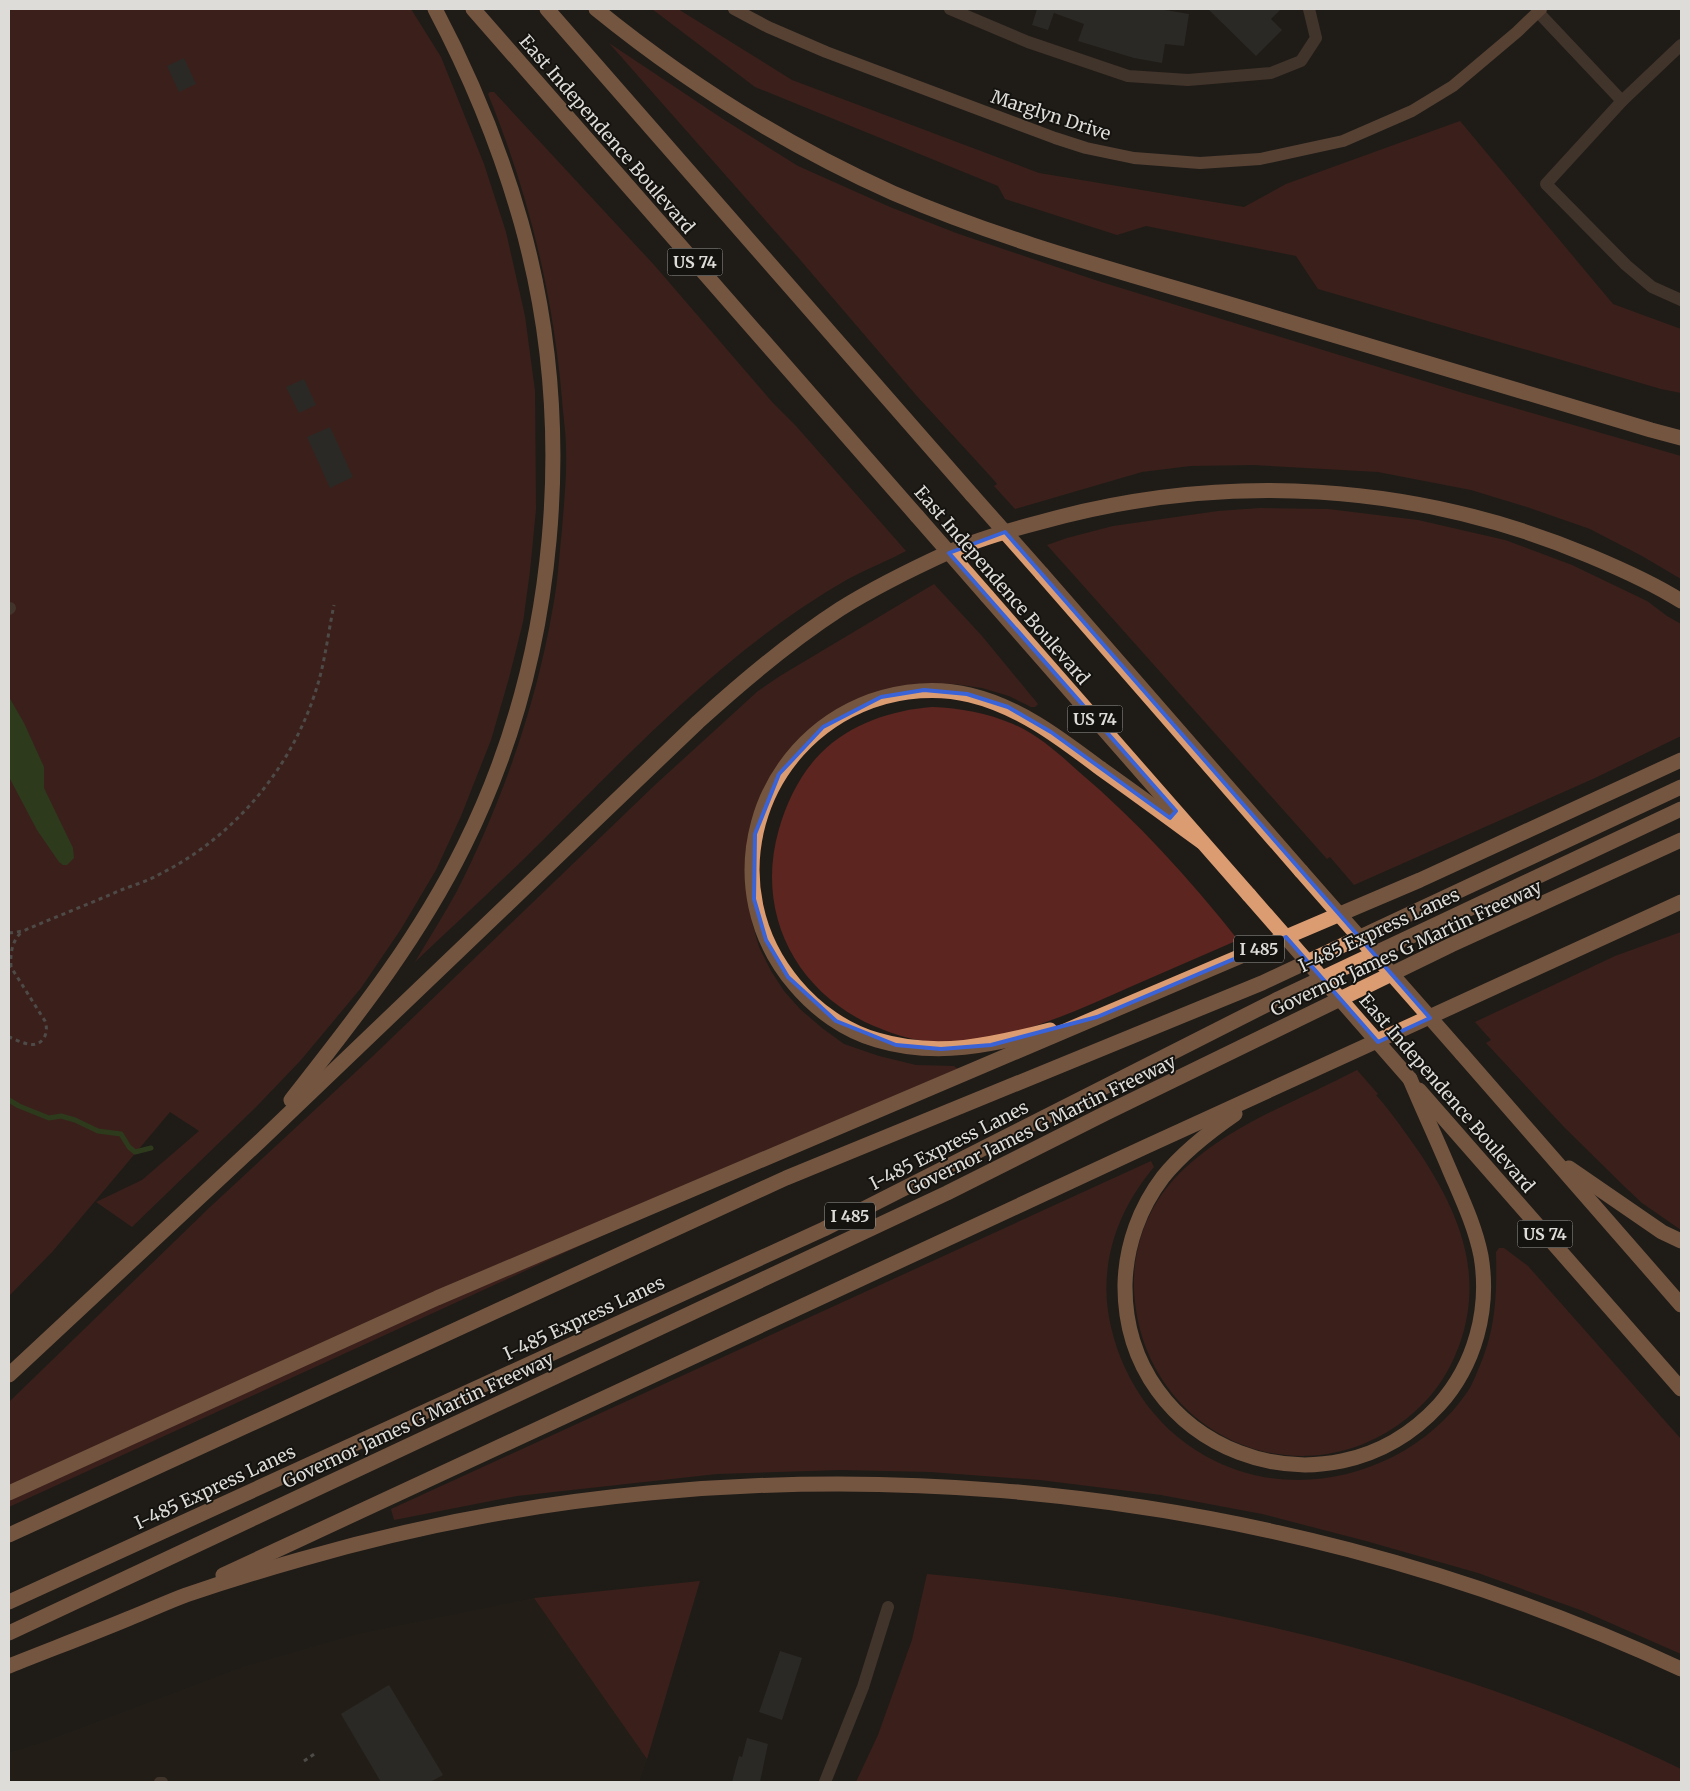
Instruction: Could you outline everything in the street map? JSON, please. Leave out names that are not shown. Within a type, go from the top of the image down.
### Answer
[{"type":"highway","points":[[258,1142],[373,996],[408,946],[438,896],[465,845],[490,788],[525,678],[538,620],[550,525],[553,448],[544,335],[534,278],[519,215],[487,120],[459,55],[435,9]]},
{"type":"highway","name":"East Independence Boulevard","points":[[473,9],[1681,1389]]},
{"type":"highway","name":"East Independence Boulevard","points":[[547,9],[1681,1305]]},
{"type":"highway","points":[[596,9],[675,70],[780,136],[838,167],[894,193],[959,219],[1082,260],[1681,438]]},
{"type":"highway","points":[[9,1375],[258,1142],[744,680],[791,643],[842,608],[896,578],[952,551],[1071,513],[1132,500],[1240,490],[1319,491],[1381,497],[1442,508],[1502,523],[1562,544],[1620,568],[1681,600]]},
{"type":"highway","points":[[1097,1017],[991,1045],[942,1049],[896,1045],[875,1040],[836,1021],[818,1008],[802,994],[776,960],[766,940],[754,899],[752,855],[755,834],[761,813],[779,774],[807,740],[823,726],[861,705],[881,698],[924,690],[967,694],[988,699],[1008,707],[1044,727],[1202,842]]},
{"type":"highway","name":"I 485","points":[[9,1493],[438,1298],[1420,880],[1681,760]]},
{"type":"highway","name":"I-485 Express Lanes","points":[[9,1535],[786,1178],[1262,983],[1681,787]]},
{"type":"highway","name":"I-485 Express Lanes","points":[[9,1602],[824,1229],[1278,998],[1681,809]]},
{"type":"highway","name":"Governor James G Martin Freeway","points":[[9,1633],[947,1194],[1106,1113],[1442,950],[1681,840]]},
{"type":"highway","points":[[126,1620],[1136,1151],[1633,926],[1681,902]]},
{"type":"highway","points":[[1633,926],[1681,912]]},
{"type":"highway","points":[[1265,1094],[1219,1125],[1198,1142],[1164,1176],[1152,1194],[1141,1213],[1128,1253],[1125,1282],[1128,1318],[1132,1339],[1150,1378],[1162,1396],[1192,1427],[1229,1450],[1249,1457],[1292,1466],[1313,1466],[1356,1458],[1383,1448],[1414,1429],[1440,1404],[1457,1381],[1470,1355],[1480,1321],[1483,1300],[1483,1278],[1476,1236],[1468,1212],[1410,1079]]},
{"type":"highway","points":[[1550,1155],[1639,1217],[1662,1232],[1681,1241]]},
{"type":"highway","points":[[9,1666],[184,1596],[302,1558],[427,1528],[487,1516],[614,1497],[688,1490],[806,1484],[939,1486],[1127,1504],[1254,1526],[1436,1574],[1496,1593],[1556,1614],[1681,1668]]},
{"type":"street","name":"Marglyn Drive","points":[[734,9],[768,27],[826,52],[1086,148],[1134,158],[1200,163],[1260,160],[1343,141],[1412,111],[1452,86],[1517,32],[1539,10]]},
{"type":"street","points":[[950,9],[1028,42],[1128,76],[1188,80],[1271,73],[1302,61],[1316,38],[1310,9]]},
{"type":"street","points":[[1539,10],[1622,101]]},
{"type":"street","points":[[1681,45],[1622,101],[1546,184],[1626,265],[1652,287],[1681,300]]},
{"type":"street","points":[[825,1782],[863,1687],[888,1607]]},
{"type":"path","points":[[9,933],[23,931],[160,874],[210,842],[243,814],[259,796],[287,756],[309,711],[317,689],[334,605]]},
{"type":"path","points":[[9,1037],[24,1043],[37,1044],[43,1039],[47,1027],[10,966],[13,945],[23,931]]},
{"type":"path","points":[[304,1761],[316,1753]]},
{"type":"highlighted area","points":[[1005,532],[1430,1018],[1378,1042],[1286,937],[1097,1017],[991,1045],[941,1049],[896,1045],[836,1021],[788,977],[766,940],[754,899],[755,834],[779,774],[823,727],[881,697],[924,690],[967,694],[1008,707],[1051,732],[1170,818],[1176,811],[949,553]]},
{"type":"shaded area","points":[[9,9],[411,9],[441,57],[484,164],[506,232],[525,316],[535,391],[536,509],[523,622],[491,740],[461,816],[436,870],[401,929],[361,988],[301,1060],[256,1107],[132,1227],[96,1202],[142,1180],[199,1131],[170,1112],[53,1251],[9,1296]]},
{"type":"shaded area","points":[[652,9],[678,9],[792,80],[1039,173],[1244,207],[1286,184],[1460,121],[1613,304],[1681,329],[1681,393],[1661,389],[1318,289],[1296,256],[1146,226],[1117,235],[1005,199],[998,186],[755,87]]},
{"type":"shaded area","points":[[609,43],[723,119],[798,166],[890,207],[956,233],[1098,281],[1463,393],[1681,456],[1681,579],[1590,529],[1471,490],[1378,472],[1253,465],[1190,466],[1142,472],[1015,509],[994,486],[997,484],[992,478],[916,395],[796,255]]},
{"type":"shaded area","points":[[494,92],[655,266],[773,403],[796,426],[906,551],[848,579],[805,606],[724,666],[649,734],[526,857],[415,962],[457,891],[489,823],[516,753],[546,644],[556,588],[562,530],[566,479],[566,442],[558,359],[552,320],[537,244],[527,206],[488,94]]},
{"type":"shaded area","points":[[1260,508],[1328,509],[1418,520],[1505,540],[1572,565],[1647,601],[1681,624],[1681,736],[1595,778],[1354,885],[1330,857],[1327,859],[1047,545],[1113,526],[1218,511]]},
{"type":"shaded area","points":[[934,584],[982,636],[1038,704],[1035,707],[1031,707],[1009,696],[982,688],[930,683],[863,698],[772,778],[748,897],[759,947],[771,971],[784,991],[800,1009],[822,1028],[844,1044],[879,1056],[916,1065],[954,1066],[958,1069],[704,1189],[9,1507],[9,1402],[209,1208],[373,1056],[656,784],[758,691]]},
{"type":"shaded area","points":[[9,697],[24,723],[44,767],[44,788],[73,848],[74,858],[67,865],[59,862],[37,830],[9,777]]},
{"type":"shaded area","points":[[932,707],[963,710],[993,717],[1022,728],[1047,745],[1100,790],[1142,830],[1182,873],[1238,940],[1060,1017],[1013,1033],[988,1038],[929,1042],[910,1038],[891,1033],[865,1022],[839,1006],[817,987],[799,966],[786,941],[777,915],[772,887],[773,858],[779,829],[786,808],[801,778],[821,753],[832,743],[858,726],[872,720],[902,711]]},
{"type":"shaded area","points":[[1681,932],[1681,1230],[1642,1203],[1565,1128],[1486,1043],[1491,1040],[1475,1022],[1615,956]]},
{"type":"shaded area","points":[[1357,1070],[1378,1094],[1376,1095],[1419,1152],[1445,1196],[1455,1218],[1463,1241],[1468,1265],[1467,1314],[1461,1340],[1444,1377],[1419,1408],[1398,1425],[1356,1447],[1313,1456],[1271,1453],[1231,1440],[1196,1417],[1167,1386],[1146,1347],[1135,1302],[1134,1271],[1136,1256],[1140,1240],[1152,1211],[1169,1185],[1189,1165],[1210,1148],[1257,1119]]},
{"type":"shaded area","points":[[1151,1161],[1154,1167],[1129,1203],[1113,1242],[1108,1262],[1106,1283],[1107,1305],[1117,1348],[1135,1388],[1162,1422],[1178,1437],[1215,1461],[1249,1474],[1284,1479],[1319,1479],[1354,1472],[1387,1460],[1418,1442],[1445,1419],[1469,1389],[1489,1341],[1494,1312],[1496,1252],[1499,1248],[1504,1248],[1528,1266],[1681,1439],[1681,1654],[1583,1611],[1478,1573],[1366,1541],[1262,1514],[1161,1495],[1040,1480],[930,1472],[841,1470],[717,1474],[517,1496],[394,1520],[391,1509]]},
{"type":"shaded area","points":[[927,1574],[1024,1584],[1218,1615],[1313,1637],[1408,1663],[1501,1693],[1592,1729],[1681,1769],[1681,1782],[856,1782],[878,1735],[912,1640]]},
{"type":"shaded area","points":[[700,1581],[647,1759],[534,1598]]},
{"type":"shaded area","points":[[534,1598],[647,1759],[639,1782],[9,1782],[9,1753],[44,1742],[243,1667],[358,1634]]},
{"type":"building","points":[[1037,9],[1159,9],[1189,14],[1184,46],[1165,44],[1162,63],[1134,58],[1078,41],[1084,24],[1054,13],[1048,30],[1032,25]]},
{"type":"building","points":[[1208,9],[1281,9],[1271,19],[1282,30],[1256,56]]},
{"type":"building","points":[[184,58],[196,84],[179,92],[167,66]]},
{"type":"building","points":[[304,379],[316,405],[299,413],[286,387]]},
{"type":"building","points":[[330,427],[353,477],[330,488],[307,437]]},
{"type":"building","points":[[780,1651],[802,1658],[782,1720],[759,1712]]},
{"type":"building","points":[[389,1685],[443,1775],[430,1782],[381,1782],[341,1714]]},
{"type":"building","points":[[747,1738],[768,1744],[760,1782],[732,1782],[739,1756],[742,1757]]},
{"type":"waterway","points":[[9,1100],[49,1118],[61,1116],[75,1120],[98,1131],[121,1134],[129,1147],[135,1152],[151,1148]]}]
